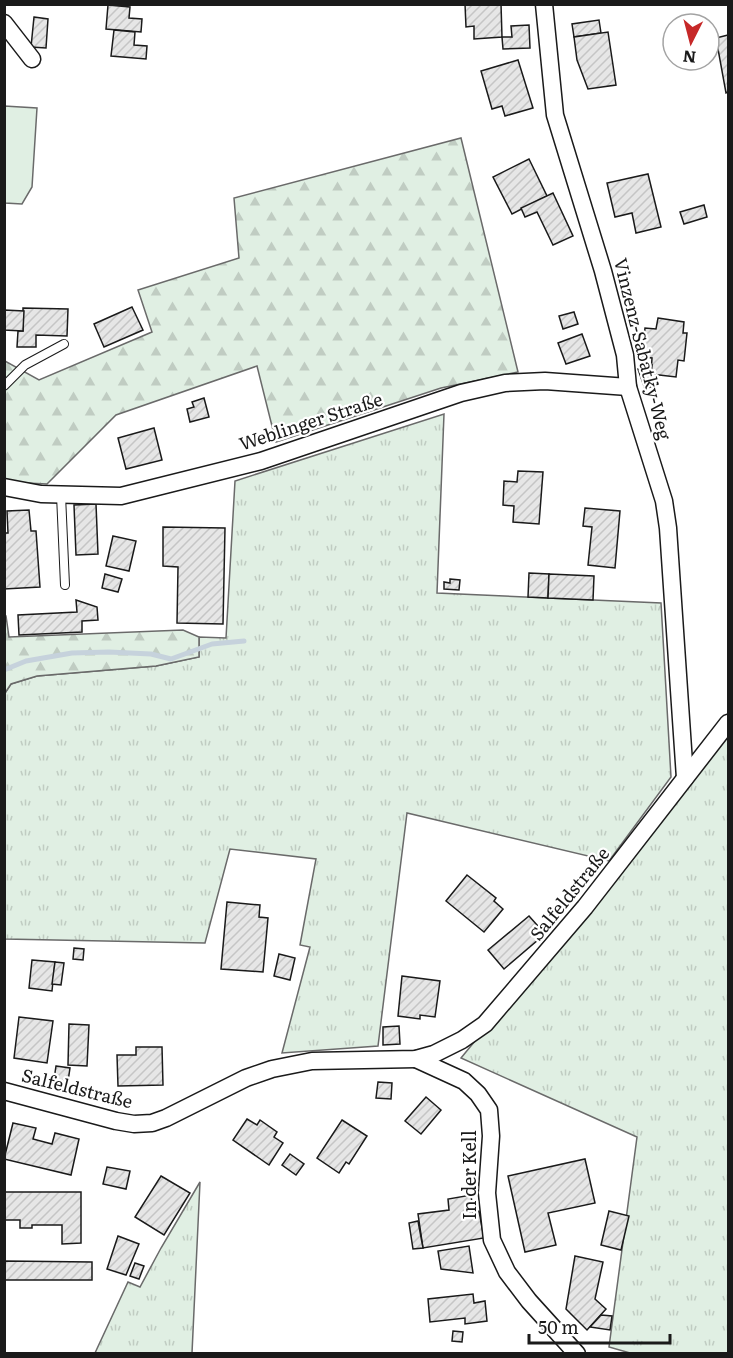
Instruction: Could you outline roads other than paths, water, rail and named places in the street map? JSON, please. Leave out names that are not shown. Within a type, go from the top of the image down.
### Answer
[{"type":"street","name":"Vinzenz-Sabatky-Weg","points":[[544,4],[555,115],[606,281],[625,355],[628,387],[664,501],[668,528],[685,778]]},
{"type":"street","points":[[4,23],[32,58]]},
{"type":"street","name":"Weblinger Straße","points":[[4,487],[41,494],[121,496],[261,461],[461,393],[505,383],[545,381],[628,387]]},
{"type":"street","name":"Salfeldstraße","points":[[4,1091],[116,1121],[134,1124],[152,1123],[246,1077],[272,1069],[312,1061],[416,1059],[434,1054],[462,1040],[485,1024],[585,907],[729,723]]},
{"type":"street","name":"Salfeldstraße","points":[[416,1059],[464,1081],[478,1094],[489,1110]]},
{"type":"street","name":"In der Kell","points":[[489,1110],[491,1136],[488,1194],[492,1240],[513,1280],[529,1301],[578,1353]]},
{"type":"lane","points":[[4,386],[25,365],[64,344]]},
{"type":"lane","points":[[62,495],[66,585]]},
{"type":"waterway","points":[[4,670],[26,661],[72,653],[151,654],[171,659],[212,644],[244,641]]}]
